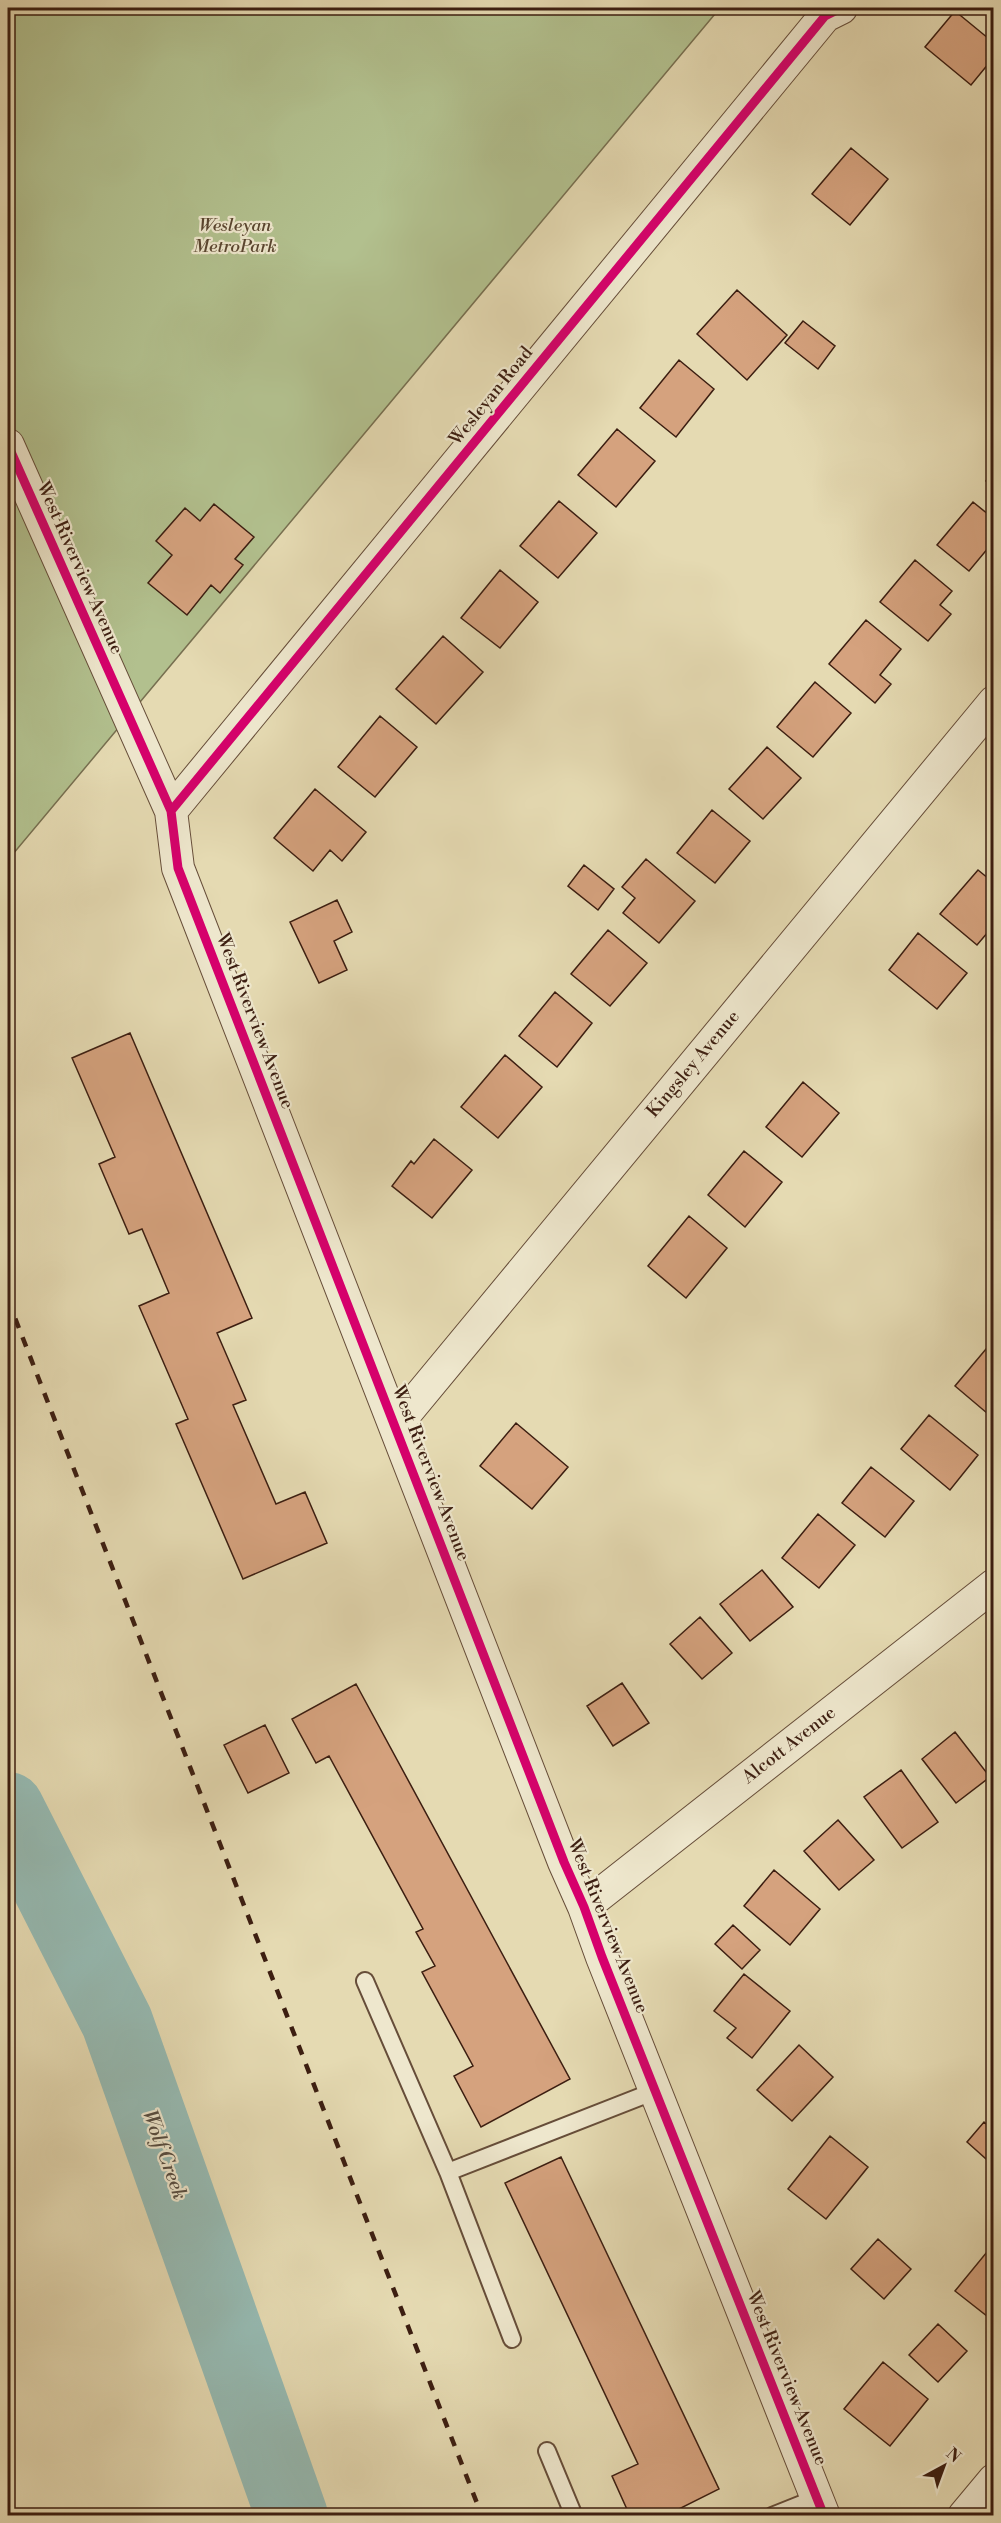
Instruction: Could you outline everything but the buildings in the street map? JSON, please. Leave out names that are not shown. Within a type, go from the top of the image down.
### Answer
[{"type":"street","name":"Wesleyan Road","points":[[171,811],[825,16],[841,8]]},
{"type":"street","name":"West Riverview Avenue","points":[[8,445],[171,811],[178,868],[564,1862],[585,1906],[602,1957],[821,2507]]},
{"type":"street","name":"Kingsley Avenue","points":[[395,1426],[993,702]]},
{"type":"street","name":"Alcott Avenue","points":[[585,1906],[993,1585]]},
{"type":"street","points":[[964,2516],[993,2480]]},
{"type":"lane","points":[[365,1981],[448,2172],[512,2339]]},
{"type":"lane","points":[[448,2172],[655,2091]]},
{"type":"lane","points":[[547,2451],[574,2516]]},
{"type":"lane","points":[[772,2516],[821,2507]]},
{"type":"green space","name":"Wesleyan MetroPark","points":[[8,8],[720,8],[8,860]]},
{"type":"waterway","name":"Wolf Creek","points":[[8,1808],[117,2022],[292,2516]]},
{"type":"railway","points":[[8,1300],[482,2516]]},
{"type":"cycle path","points":[[171,811],[825,16],[841,8]]},
{"type":"cycle path","points":[[8,445],[171,811],[178,868],[564,1862],[584,1907],[824,2516]]}]
